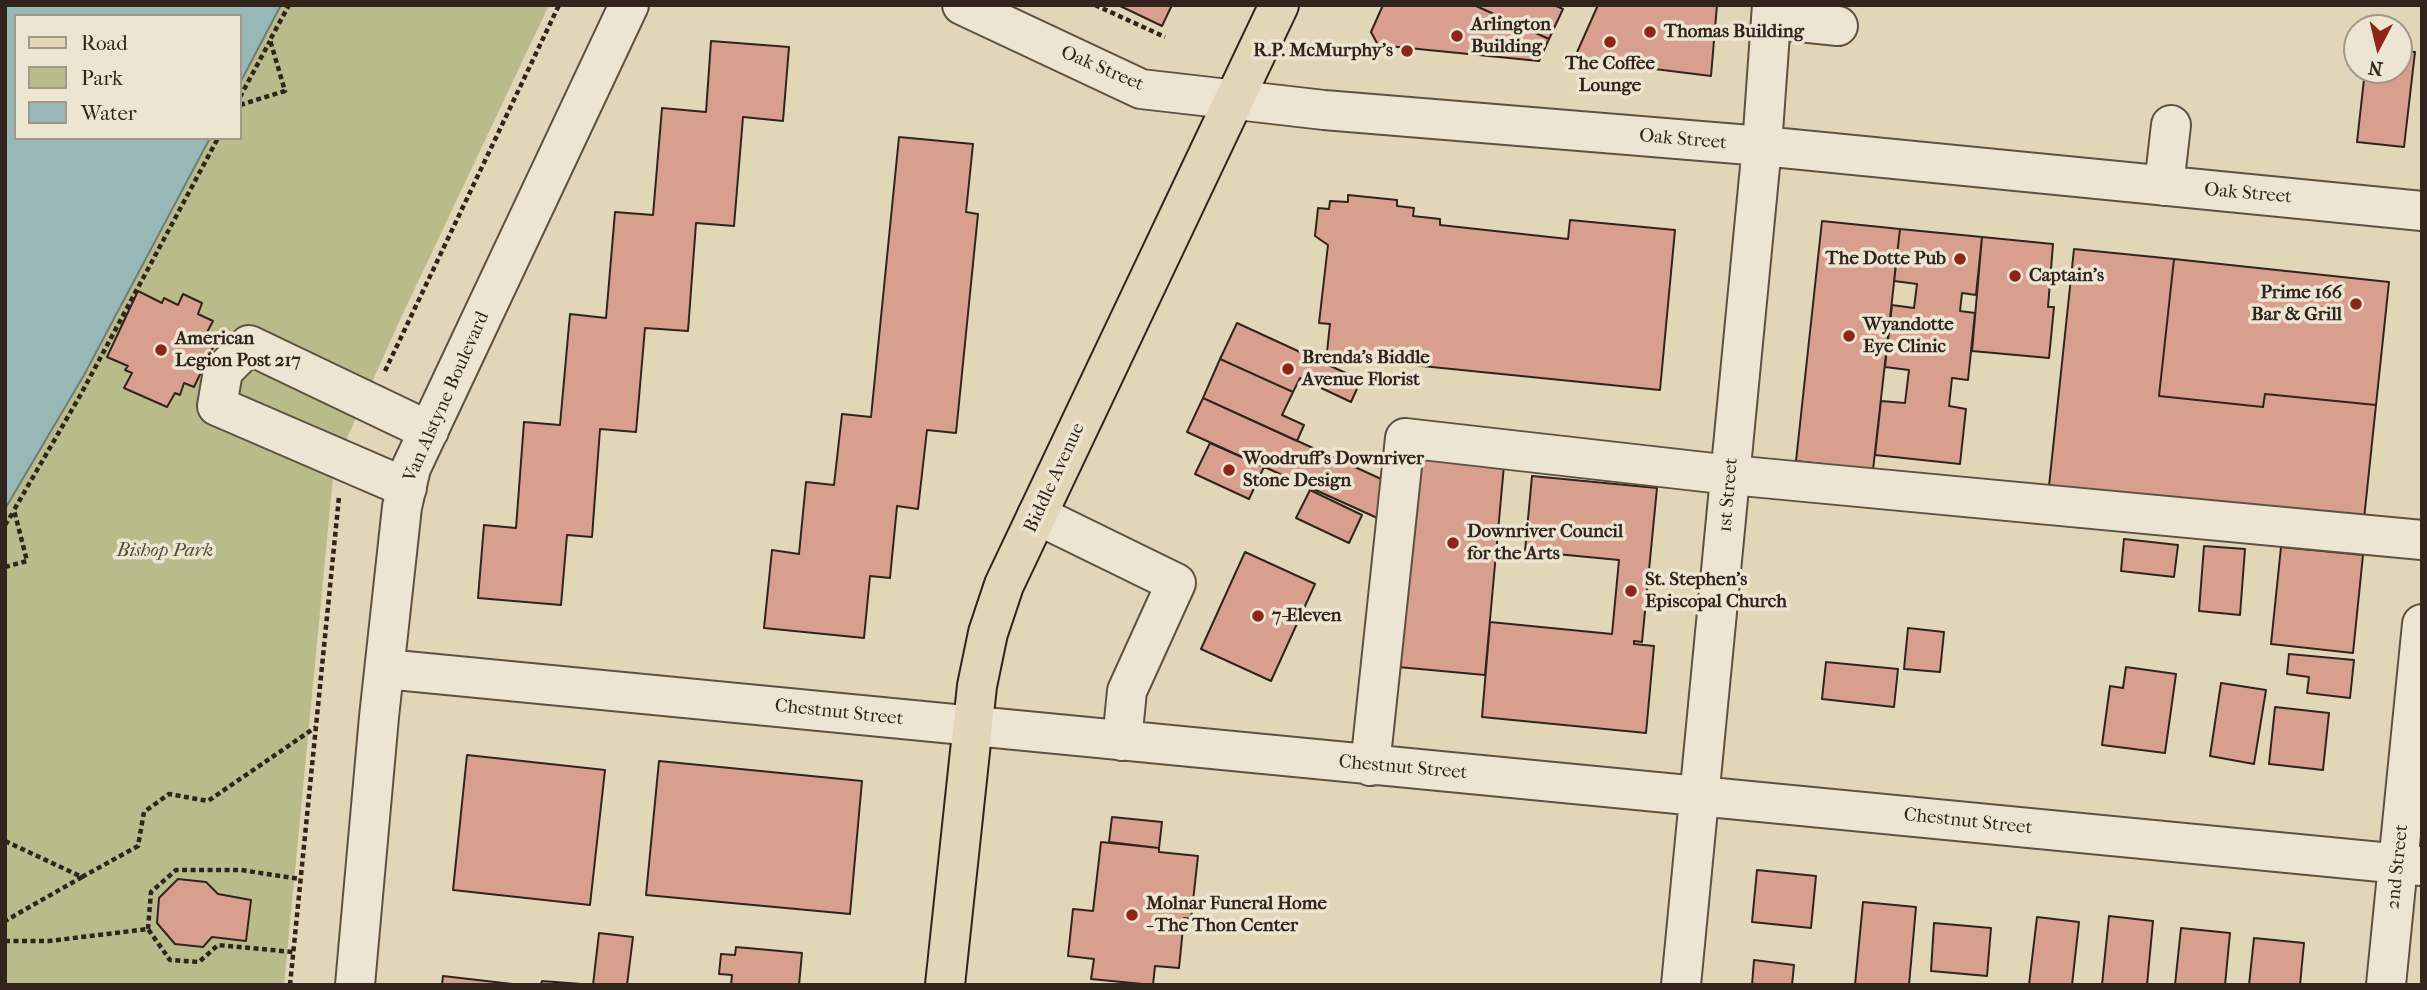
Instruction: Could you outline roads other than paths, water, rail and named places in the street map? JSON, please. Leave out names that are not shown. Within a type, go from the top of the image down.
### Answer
[{"type":"main road","name":"Biddle Avenue","points":[[945,985],[971,726],[988,633],[1004,585],[1279,5]]},
{"type":"street","name":"Van Alstyne Boulevard","points":[[355,985],[402,507],[411,468],[629,5]]},
{"type":"street","name":"Oak Street","points":[[962,5],[1141,89],[1324,110],[1762,146],[2422,211]]},
{"type":"street","points":[[1771,12],[1838,26]]},
{"type":"street","name":"1st Street","points":[[1681,985],[1762,146],[1771,12]]},
{"type":"street","points":[[2164,186],[2171,125]]},
{"type":"street","points":[[407,488],[218,406],[223,371],[249,345],[429,430]]},
{"type":"street","points":[[1370,766],[1405,438],[1731,475],[2422,540]]},
{"type":"street","points":[[1037,515],[1176,583],[1127,691],[1122,741]]},
{"type":"street","name":"2nd Street","points":[[2386,985],[2410,865],[2422,624]]},
{"type":"street","name":"Chestnut Street","points":[[385,669],[2410,865]]},
{"type":"water","points":[[5,5],[281,5],[242,79],[242,14],[14,14],[14,140],[209,140],[84,375],[5,509]]},
{"type":"place","name":"Thomas Building","points":[[1650,32]]},
{"type":"place","name":"Arlington Building","points":[[1457,36]]},
{"type":"place","name":"The Coffee Lounge","points":[[1610,42]]},
{"type":"place","name":"R.P. McMurphy's","points":[[1407,51]]},
{"type":"place","name":"The Dotte Pub","points":[[1960,259]]},
{"type":"place","name":"Captain's","points":[[2015,276]]},
{"type":"place","name":"Prime 166 Bar & Grill","points":[[2356,304]]},
{"type":"place","name":"Wyandotte Eye Clinic","points":[[1849,336]]},
{"type":"place","name":"American Legion Post 217","points":[[161,350]]},
{"type":"place","name":"Brenda's Biddle Avenue Florist","points":[[1288,369]]},
{"type":"place","name":"Woodruff's Downriver Stone Design","points":[[1229,470]]},
{"type":"place","name":"Downriver Council for the Arts","points":[[1453,543]]},
{"type":"place","name":"St. Stephen's Episcopal Church","points":[[1631,591]]},
{"type":"place","name":"7-Eleven","points":[[1258,616]]},
{"type":"place","name":"Molnar Funeral Home - The Thon Center","points":[[1132,915]]},
{"type":"park label","name":"Bishop Park","points":[[165,551]]}]
